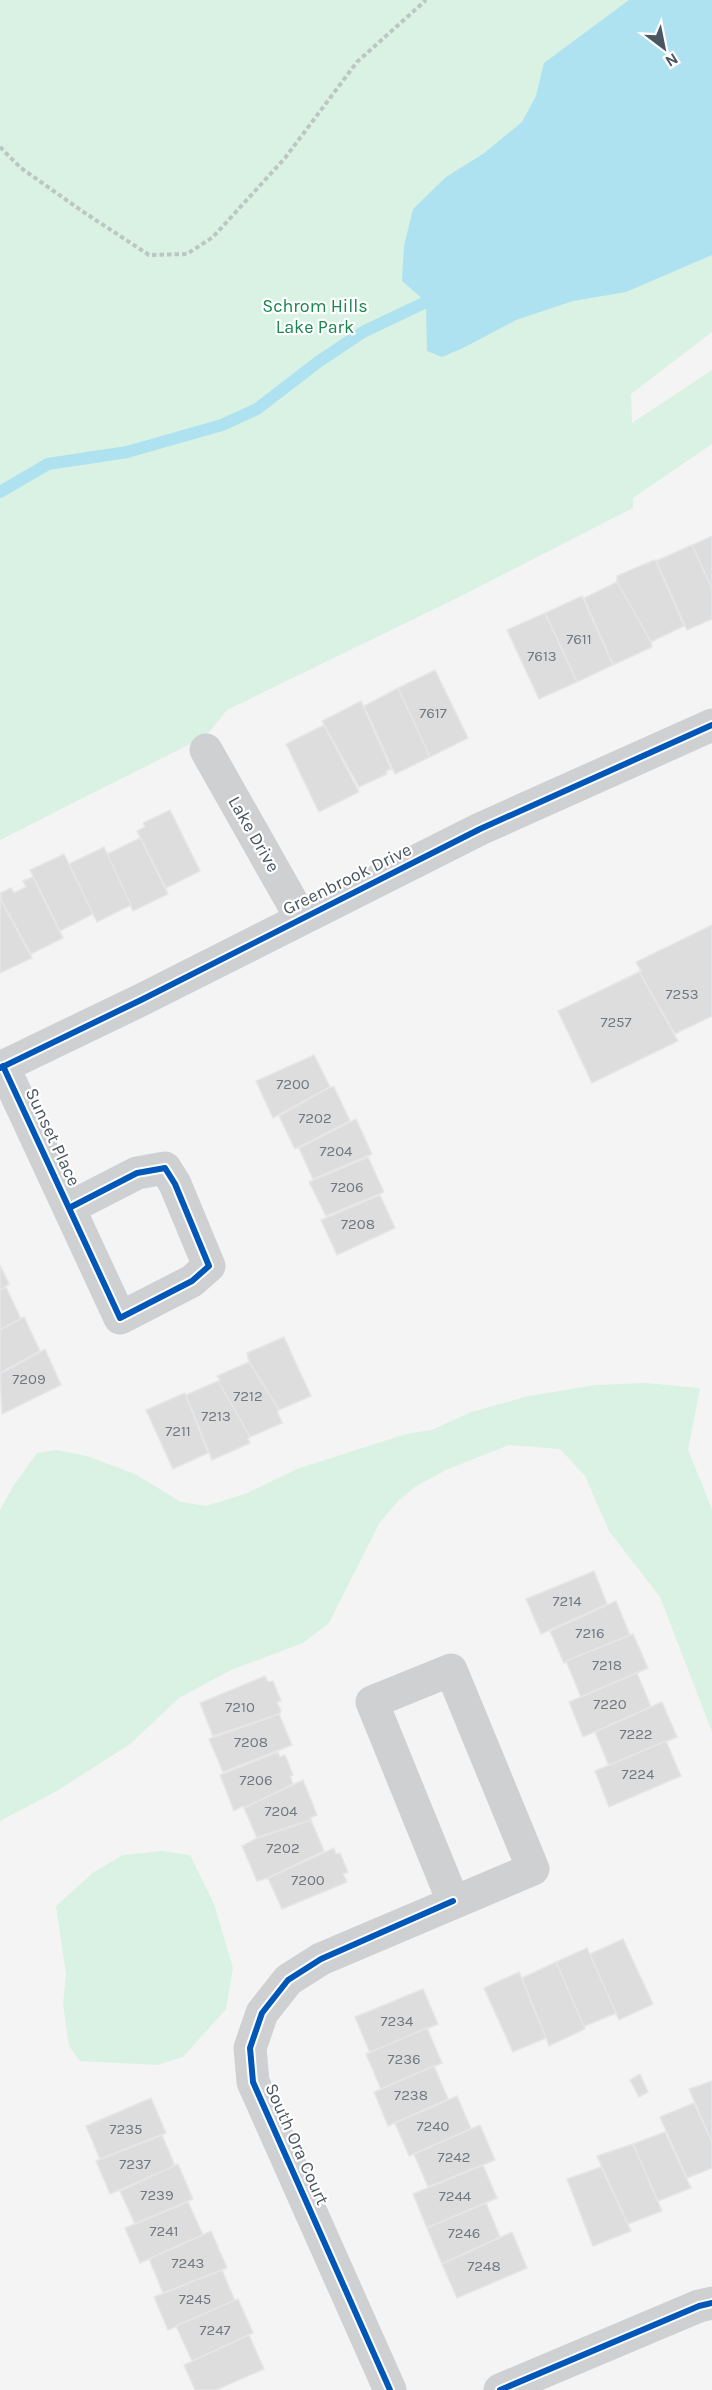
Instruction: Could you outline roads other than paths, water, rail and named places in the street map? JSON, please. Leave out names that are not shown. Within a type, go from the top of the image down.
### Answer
[{"type":"street","name":"Greenbrook Drive","points":[[2,1067],[480,830],[712,725]]},
{"type":"street","name":"Lake Drive","points":[[206,750],[301,918]]},
{"type":"street","name":"Sunset Place","points":[[2,1067],[120,1318],[192,1281],[209,1266],[175,1184],[165,1168],[137,1173],[69,1208]]},
{"type":"street","name":"South Ora Court","points":[[390,2390],[253,2082],[250,2048],[262,2013],[288,1980],[321,1959],[532,1869],[451,1670],[372,1702],[453,1901]]},
{"type":"street","points":[[500,2390],[688,2310],[712,2303]]},
{"type":"water","points":[[629,0],[712,0],[712,255],[626,292],[573,301],[516,320],[442,357],[427,351],[426,302],[402,281],[404,246],[413,209],[446,177],[483,154],[522,122],[536,96],[544,63]]},
{"type":"waterway","points":[[0,492],[48,464],[127,452],[222,425],[257,409],[318,362],[363,332],[426,302]]},
{"type":"park label","name":"Schrom Hills Lake Park","points":[[315,316]]}]
